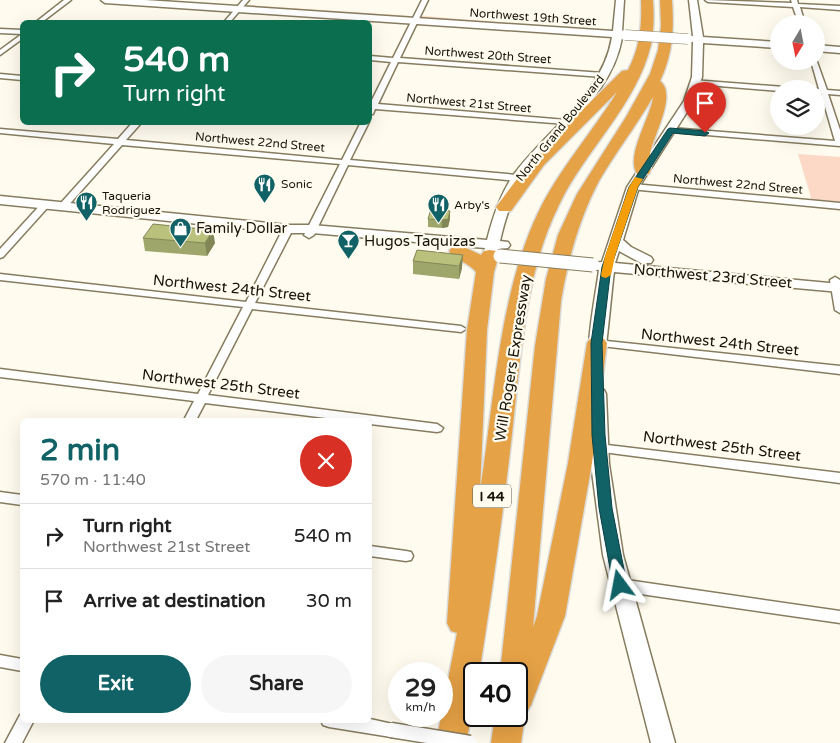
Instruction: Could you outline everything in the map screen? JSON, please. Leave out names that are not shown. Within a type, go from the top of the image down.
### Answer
[{"type":"highway","name":"Will Rogers Expressway","points":[[459,737],[520,292],[525,272],[543,221],[557,192],[618,102],[638,64],[647,28],[647,0]]},
{"type":"highway","name":"Will Rogers Expressway","points":[[515,662],[548,330],[558,268],[570,228],[592,180],[643,103],[656,76],[666,41],[666,0]]},
{"type":"highway","points":[[505,207],[538,162],[638,64]]},
{"type":"highway","points":[[643,171],[642,155],[660,99],[656,76]]},
{"type":"highway","points":[[458,251],[476,260],[494,254]]},
{"type":"highway","points":[[459,737],[478,330],[494,254]]},
{"type":"highway","points":[[528,675],[550,616],[580,463],[597,343]]},
{"type":"main road","name":"Northwest 19th Street","points":[[105,0],[243,4]]},
{"type":"main road","name":"Northwest 19th Street","points":[[189,0],[770,44]]},
{"type":"main road","name":"North Grand Boulevard","points":[[494,254],[505,207],[518,178],[593,90],[612,58],[621,32],[620,0]]},
{"type":"main road","points":[[663,743],[620,585],[605,508],[599,448],[597,343],[601,260],[616,241],[633,187],[690,100],[698,63],[693,37],[693,0]]},
{"type":"main road","name":"Northwest 19th Street","points":[[693,37],[770,40]]},
{"type":"main road","points":[[825,43],[840,44]]},
{"type":"main road","points":[[825,49],[840,50]]},
{"type":"main road","name":"Northwest 23rd Street","points":[[0,200],[288,229],[458,251]]},
{"type":"main road","name":"Northwest 23rd Street","points":[[311,232],[494,254],[601,260],[838,284]]},
{"type":"main road","points":[[616,241],[626,250],[646,260]]},
{"type":"main road","name":"Northwest 23rd Street","points":[[601,260],[646,260],[838,284]]},
{"type":"street","points":[[42,20],[68,0]]},
{"type":"street","points":[[372,106],[425,0]]},
{"type":"street","points":[[708,0],[795,3],[840,8]]},
{"type":"street","points":[[795,3],[799,15]]},
{"type":"street","points":[[228,20],[243,4]]},
{"type":"street","points":[[0,31],[20,34]]},
{"type":"street","points":[[0,53],[20,36]]},
{"type":"street","name":"Northwest 20th Street","points":[[372,58],[603,75]]},
{"type":"street","points":[[0,76],[20,78]]},
{"type":"street","points":[[695,82],[770,88]]},
{"type":"street","points":[[825,92],[840,93]]},
{"type":"street","points":[[670,130],[840,144],[825,104]]},
{"type":"street","name":"Northwest 21st Street","points":[[372,108],[566,122]]},
{"type":"street","points":[[63,206],[135,125]]},
{"type":"street","points":[[311,232],[364,125]]},
{"type":"street","name":"Northwest 22nd Street","points":[[0,131],[518,178]]},
{"type":"street","name":"Northwest 22nd Street","points":[[633,187],[840,206]]},
{"type":"street","points":[[0,255],[46,204]]},
{"type":"street","points":[[191,418],[288,229]]},
{"type":"street","name":"Northwest 24th Street","points":[[0,277],[461,329]]},
{"type":"street","points":[[838,284],[840,310]]},
{"type":"street","name":"Northwest 24th Street","points":[[597,343],[840,370]]},
{"type":"street","name":"Northwest 25th Street","points":[[0,373],[358,418]]},
{"type":"street","name":"Northwest 25th Street","points":[[372,420],[437,428]]},
{"type":"street","name":"Northwest 25th Street","points":[[599,448],[840,478]]},
{"type":"street","points":[[0,497],[20,500]]},
{"type":"street","points":[[372,551],[406,556]]},
{"type":"street","points":[[620,585],[840,617]]},
{"type":"street","points":[[0,661],[20,665]]},
{"type":"street","points":[[13,743],[24,723]]},
{"type":"street","points":[[348,723],[391,730],[459,737]]},
{"type":"shaded area","points":[[247,5],[413,17],[412,19],[243,7]]},
{"type":"shaded area","points":[[423,16],[612,31],[612,32],[419,19]]},
{"type":"shaded area","points":[[798,154],[840,157],[840,204],[812,201]]},
{"type":"building","points":[[431,209],[450,211],[448,219],[428,219]]},
{"type":"building","points":[[153,224],[213,230],[205,243],[143,238]]},
{"type":"building","points":[[417,250],[463,255],[459,266],[413,261]]},
{"type":"slow traffic","points":[[606,275],[606,267],[633,187],[638,179]]},
{"type":"place","name":"Sonic","points":[[265,203]]},
{"type":"place","name":"Taqueria Rodriguez","points":[[86,222]]},
{"type":"place","name":"Arby's","points":[[438,224]]},
{"type":"place","name":"Family Dollar","points":[[180,247]]},
{"type":"place","name":"Hugos Taquizas","points":[[348,260]]},
{"type":"route","points":[[620,585],[605,508],[598,435],[597,343],[606,267],[633,187],[670,130],[705,133]]}]
